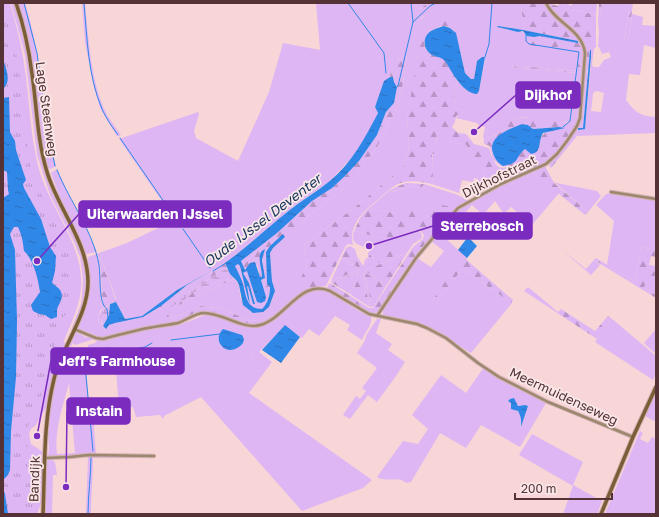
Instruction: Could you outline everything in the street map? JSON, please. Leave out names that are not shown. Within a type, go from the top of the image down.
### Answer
[{"type":"street","name":"Lage Steenweg","points":[[16,3],[28,45],[41,144],[47,173],[81,248],[86,266],[88,282],[86,297],[74,329]]},
{"type":"street","name":"Dijkhofstraat","points":[[377,316],[416,258],[458,208],[501,184],[546,164],[557,154],[577,126],[582,108],[584,47],[577,34],[550,10],[546,3]]},
{"type":"street","points":[[611,192],[656,199]]},
{"type":"street","name":"Meermuidenseweg","points":[[74,329],[96,338],[103,339],[148,328],[177,323],[197,314],[203,313],[222,316],[249,326],[262,325],[276,317],[304,292],[312,288],[319,288],[330,291],[363,311],[377,316],[417,324],[427,328],[446,338],[499,377],[548,402],[632,437]]},
{"type":"street","name":"Bandijk","points":[[43,514],[46,426],[51,389],[59,363],[74,329]]},
{"type":"street","points":[[601,514],[632,437],[656,387]]},
{"type":"street","points":[[45,458],[88,455],[154,456]]},
{"type":"green space","points":[[3,3],[10,3],[20,40],[25,68],[33,137],[40,173],[75,250],[81,277],[79,302],[64,341],[65,344],[53,373],[47,406],[29,434],[31,444],[43,452],[42,501],[37,514],[9,514],[30,181]]},
{"type":"green space","points":[[3,3],[9,19],[19,67],[25,133],[31,168],[39,190],[70,256],[74,273],[74,288],[71,304],[62,321],[60,333],[55,346],[50,353],[39,406],[25,432],[26,445],[36,452],[36,497],[34,514],[3,514]]},
{"type":"green space","points":[[11,3],[14,3],[26,45],[49,182],[58,205],[80,247],[85,267],[85,296],[73,327],[81,304],[82,296],[83,279],[80,257],[50,195],[37,155],[25,55]]},
{"type":"green space","points":[[18,3],[25,3],[35,43],[51,146],[56,166],[51,169],[48,168],[42,138],[31,51]]},
{"type":"green space","points":[[82,3],[85,3],[91,56],[99,95],[107,114],[121,135],[117,136],[100,108],[85,43]]},
{"type":"green space","points":[[316,3],[428,3],[418,10],[421,19],[438,5],[444,3],[521,3],[523,23],[527,26],[527,31],[498,27],[525,33],[527,35],[525,37],[579,52],[576,71],[510,65],[510,67],[576,73],[575,92],[534,89],[532,91],[574,93],[572,101],[534,101],[572,103],[570,121],[562,123],[529,117],[509,119],[501,132],[484,139],[485,127],[478,125],[477,123],[456,118],[461,110],[454,108],[453,93],[458,81],[467,91],[479,91],[485,59],[483,57],[477,61],[474,79],[471,79],[465,73],[450,11],[443,15],[418,52],[416,72],[407,119],[409,144],[408,153],[403,167],[354,208],[304,245],[307,264],[303,275],[291,302],[277,314],[259,320],[250,321],[223,309],[200,306],[181,315],[170,318],[168,315],[171,309],[234,279],[239,286],[242,301],[250,311],[258,313],[269,307],[275,292],[272,281],[270,253],[273,248],[285,237],[289,237],[309,216],[341,191],[357,174],[377,147],[397,108],[401,96],[407,55],[398,59],[375,107],[378,113],[363,143],[354,155],[330,181],[294,206],[232,258],[213,271],[177,290],[142,316],[153,311],[157,312],[158,318],[162,324],[103,338],[79,329],[78,325],[89,284],[88,257],[127,243],[175,220],[119,139],[198,112],[199,114],[194,131],[196,138],[238,161],[269,92],[283,43],[320,50]],"holes":[[[98,256],[100,256],[116,298],[116,302],[125,319],[142,316],[113,323],[104,329],[98,321],[100,311],[104,307]]]},
{"type":"green space","points":[[428,3],[444,3],[423,17],[415,20],[418,10]]},
{"type":"green space","points":[[521,3],[544,3],[550,12],[574,33],[580,41],[584,61],[582,97],[577,122],[565,142],[550,159],[528,171],[517,167],[501,166],[493,159],[490,146],[484,144],[484,139],[500,133],[509,119],[530,117],[569,123],[579,52],[528,45],[525,41],[527,35],[533,37],[540,36],[578,41],[527,31],[527,26],[523,23]],"holes":[[[522,124],[528,125],[533,129],[559,127],[543,134],[540,140],[539,150],[525,149],[521,152],[504,132]]]},
{"type":"green space","points":[[547,3],[558,6],[562,3],[569,10],[596,15],[596,47],[594,49],[592,64],[590,50],[589,64],[586,64],[586,48],[584,42]]},
{"type":"green space","points":[[562,3],[568,3],[571,6],[573,3],[597,3],[596,15],[569,10]]},
{"type":"green space","points":[[599,3],[602,3],[601,21],[598,22]]},
{"type":"green space","points":[[602,3],[630,3],[624,41],[628,42],[632,14],[643,17],[642,25],[656,26],[656,48],[644,45],[640,75],[629,74],[626,100],[642,115],[656,117],[656,133],[577,136],[573,134],[582,117],[586,64],[589,64],[583,128],[578,128],[585,129],[591,64],[593,67],[599,67],[604,60],[611,57],[609,52],[602,54],[598,47],[598,22],[601,21]],"holes":[[[597,91],[604,93],[601,112],[591,111],[594,92]]]},
{"type":"green space","points":[[630,3],[633,3],[627,43],[624,41]]},
{"type":"green space","points":[[450,10],[456,33],[446,26],[438,27],[427,35],[424,43],[429,53],[445,60],[458,81],[453,93],[454,108],[461,110],[461,113],[456,116],[452,127],[458,133],[466,134],[474,144],[489,148],[492,158],[498,166],[501,168],[514,168],[521,170],[522,174],[488,189],[481,167],[472,162],[467,145],[443,140],[444,133],[437,132],[436,145],[433,145],[434,154],[432,154],[432,184],[407,181],[398,184],[389,190],[364,212],[356,223],[352,237],[353,245],[348,244],[345,247],[326,286],[314,287],[307,290],[291,302],[307,264],[304,245],[354,208],[403,167],[408,153],[409,144],[407,119],[420,41],[433,24]]},
{"type":"green space","points":[[407,55],[401,96],[397,108],[377,147],[357,174],[341,191],[309,216],[289,237],[285,237],[283,235],[270,246],[266,252],[267,284],[270,287],[270,293],[266,304],[262,309],[253,307],[247,301],[243,284],[234,266],[238,264],[240,266],[248,299],[251,302],[246,287],[248,285],[253,304],[255,304],[249,283],[243,273],[247,271],[262,282],[261,280],[264,279],[261,251],[262,277],[260,277],[257,265],[249,266],[245,270],[241,261],[277,233],[312,201],[332,188],[359,161],[377,135],[386,112],[394,103],[397,87],[393,77],[390,77],[393,66],[398,60]]},
{"type":"green space","points":[[510,65],[576,71],[576,73],[510,67]]},
{"type":"green space","points":[[437,132],[444,133],[444,140],[467,145],[471,159],[475,164],[481,167],[488,189],[486,190],[485,184],[477,183],[478,179],[474,178],[473,182],[462,180],[459,193],[432,184],[433,145],[436,145]]},
{"type":"green space","points":[[573,134],[577,136],[551,168],[549,165],[550,163]]},
{"type":"green space","points":[[545,166],[554,183],[588,212],[585,215],[532,172]]},
{"type":"green space","points":[[57,169],[97,252],[86,254],[62,203],[51,173]]},
{"type":"green space","points":[[532,172],[559,193],[532,225],[511,207],[504,214],[495,201],[483,215],[472,205],[444,237],[467,258],[467,260],[462,257],[429,306],[433,307],[462,269],[512,303],[471,353],[432,329],[418,323],[383,315],[383,310],[417,258],[431,267],[444,251],[431,241],[454,214],[465,205],[484,194]]},
{"type":"green space","points":[[553,181],[597,191],[601,196],[588,212]]},
{"type":"green space","points":[[406,183],[424,184],[421,188],[412,186],[391,192],[389,191],[396,187]]},
{"type":"green space","points":[[424,184],[458,195],[468,201],[456,208],[428,217],[420,210],[395,213],[368,209],[389,191],[392,192],[412,186],[421,188]]},
{"type":"green space","points":[[609,193],[656,200],[656,250],[641,247],[635,282],[607,265],[614,221],[596,205],[605,195]]},
{"type":"green space","points":[[437,204],[456,208],[417,254],[378,312],[366,312],[327,288],[330,283],[369,308],[373,308],[413,247],[423,239],[424,235],[420,230],[409,231],[392,239],[386,239],[354,231],[360,218],[368,209],[395,213],[415,206],[428,217]]},
{"type":"green space","points":[[418,230],[421,233],[422,238],[413,244],[407,253],[365,271],[387,285],[386,286],[364,273],[372,307],[370,307],[362,273],[351,295],[350,294],[359,272],[332,283],[331,281],[359,270],[341,259],[342,257],[359,268],[357,256],[363,266],[368,257],[368,253],[374,245],[371,242],[369,242],[365,247],[356,244],[353,238],[354,231],[386,239],[392,239],[409,231]],"holes":[[[391,250],[399,254],[364,267],[370,254],[375,259],[380,258]]]},
{"type":"green space","points":[[350,246],[355,249],[359,268],[342,257],[346,248]]},
{"type":"green space","points":[[641,247],[656,250],[656,257],[651,256],[649,265],[656,266],[656,276],[648,276],[644,288],[656,295],[656,298],[594,260],[596,258],[635,282]]},
{"type":"green space","points":[[560,248],[586,269],[594,260],[600,265],[591,275]]},
{"type":"green space","points":[[394,249],[397,250],[399,254],[365,268],[364,267],[370,254],[374,254],[374,259],[377,257],[379,258],[384,253]]},
{"type":"green space","points":[[407,253],[387,285],[365,271],[366,270]]},
{"type":"green space","points":[[98,256],[100,256],[116,300],[116,302],[104,308],[101,323],[104,328],[103,329],[98,325],[99,316],[104,307]]},
{"type":"green space","points":[[462,256],[513,300],[512,303],[462,269],[433,307],[429,306]]},
{"type":"green space","points":[[341,259],[359,270],[331,281]]},
{"type":"green space","points":[[225,263],[227,269],[219,272],[192,291],[183,291],[176,297],[178,298],[178,301],[157,310],[184,300],[192,293],[222,280],[233,278],[234,279],[171,309],[168,315],[170,318],[181,315],[200,306],[223,309],[250,321],[259,320],[277,314],[268,321],[260,324],[251,324],[216,314],[204,313],[178,322],[162,324],[156,315],[157,312],[153,311],[187,285]]},
{"type":"green space","points":[[227,269],[233,278],[222,280],[192,293],[184,300],[160,312],[156,310],[177,301],[178,298],[175,297],[183,291],[192,291],[219,272]]},
{"type":"green space","points":[[359,272],[350,294],[332,283]]},
{"type":"green space","points":[[364,272],[386,286],[372,307]]},
{"type":"green space","points":[[362,273],[370,307],[351,295]]},
{"type":"green space","points":[[648,275],[656,276],[656,295],[644,288]]},
{"type":"green space","points":[[528,287],[558,312],[561,309],[595,331],[608,316],[611,318],[597,339],[524,291]]},
{"type":"green space","points":[[319,288],[333,294],[364,314],[371,316],[370,325],[362,340],[347,330],[350,325],[335,316],[319,336],[309,329],[302,338],[285,326],[259,352],[272,362],[249,393],[372,480],[363,488],[302,511],[201,397],[164,416],[163,419],[160,415],[136,417],[133,407],[119,408],[115,357],[102,359],[102,356],[113,351],[110,347],[99,351],[91,358],[86,367],[90,416],[95,416],[94,428],[96,454],[85,453],[79,456],[51,458],[48,456],[48,432],[51,404],[55,382],[65,357],[76,367],[86,362],[88,345],[95,343],[98,340],[108,340],[141,331],[180,325],[205,315],[228,319],[250,327],[260,326],[270,322],[307,291]],"holes":[[[242,335],[244,340],[243,343],[222,347],[219,342]],[[252,353],[255,356],[227,376]],[[69,383],[75,453],[57,454],[56,445],[62,409]]]},
{"type":"green space","points":[[110,304],[109,315],[103,326],[101,316],[105,308]]},
{"type":"green space","points":[[611,318],[656,356],[656,373],[653,380],[595,342]]},
{"type":"green space","points":[[377,319],[381,319],[376,333],[392,344],[388,350],[405,362],[377,402],[368,395],[350,419],[343,415],[356,396],[360,399],[366,391],[362,388],[377,368],[357,353]]},
{"type":"green space","points":[[656,329],[656,354],[644,343]]},
{"type":"green space","points":[[76,332],[87,338],[87,336],[94,339],[75,345],[73,344],[75,339],[69,350],[67,349]]},
{"type":"green space","points":[[252,353],[255,356],[227,376],[225,372]]},
{"type":"green space","points":[[484,367],[505,381],[546,403],[520,447],[481,425],[466,448],[440,433],[411,482],[406,483],[396,479],[381,479],[377,477],[403,441],[418,444],[428,429],[412,415],[441,375],[466,393]],"holes":[[[510,399],[518,406],[528,406],[520,427],[522,421],[521,416],[519,412],[511,408],[511,403],[508,401]]]},
{"type":"green space","points":[[656,392],[656,418],[654,421],[645,416]]},
{"type":"green space","points":[[640,431],[643,433],[640,439],[648,443],[652,437],[656,439],[656,514],[605,514]]},
{"type":"green space","points":[[532,434],[583,462],[573,485],[602,501],[597,514],[563,514],[573,486],[519,455]]},
{"type":"green space","points":[[88,456],[153,458],[93,458],[91,514],[86,514]]},
{"type":"green space","points":[[51,459],[55,462],[57,475],[53,475],[52,514],[45,514],[46,463]]},
{"type":"water","points":[[444,26],[450,28],[456,33],[465,73],[471,79],[474,79],[477,61],[482,57],[485,57],[479,91],[477,94],[468,91],[463,87],[444,60],[432,55],[426,49],[425,39],[429,32]]},
{"type":"water","points":[[498,26],[578,41],[578,43],[540,36],[527,36],[523,31],[518,32],[497,27]]},
{"type":"water","points":[[590,50],[591,57],[585,129],[578,130],[578,128],[583,128]]},
{"type":"water","points":[[3,59],[8,79],[6,86],[3,89]]},
{"type":"water","points":[[390,77],[393,77],[397,87],[394,103],[386,112],[377,135],[359,161],[332,188],[312,201],[277,233],[241,261],[245,270],[250,263],[255,262],[260,277],[262,277],[260,254],[265,249],[262,260],[265,278],[261,280],[266,297],[265,301],[261,303],[257,302],[247,271],[243,273],[249,283],[255,304],[253,304],[247,286],[250,303],[240,266],[238,264],[235,266],[248,301],[253,307],[262,309],[267,302],[270,290],[270,287],[267,284],[266,252],[270,246],[283,234],[285,237],[273,248],[270,253],[272,281],[275,291],[269,307],[263,312],[253,313],[243,305],[239,285],[230,274],[225,263],[291,209],[339,173],[352,157],[378,113],[375,107],[384,81]]},
{"type":"water","points":[[9,97],[10,132],[15,141],[16,150],[26,180],[23,184],[24,188],[41,219],[50,247],[56,256],[55,271],[52,283],[60,289],[62,297],[57,310],[57,317],[51,319],[45,315],[33,311],[31,305],[40,292],[38,281],[33,264],[24,251],[18,227],[14,227],[10,234],[15,250],[17,321],[16,377],[11,431],[10,470],[8,475],[3,480],[3,198],[9,194],[7,172],[3,170],[3,98]]},
{"type":"water","points":[[522,124],[528,125],[533,129],[565,128],[543,133],[538,149],[535,153],[531,154],[525,149],[515,162],[503,166],[498,162],[493,153],[493,142],[501,134]]},
{"type":"water","points":[[467,238],[469,238],[477,246],[467,258],[458,250]]},
{"type":"water","points":[[213,270],[187,285],[161,306],[143,317],[115,323],[109,325],[106,329],[103,326],[109,315],[110,304],[116,302],[125,319],[142,316],[177,290]]},
{"type":"water","points":[[285,325],[300,337],[281,363],[262,350]]},
{"type":"water","points":[[223,329],[242,335],[244,339],[243,343],[238,348],[232,350],[223,347],[220,344],[219,339]]},
{"type":"water","points":[[109,347],[113,349],[113,351],[92,360],[90,358],[96,352]]},
{"type":"water","points":[[514,398],[518,406],[528,406],[521,427],[521,419],[518,411],[511,409],[511,403],[508,401]]},
{"type":"water","points":[[3,489],[5,494],[8,514],[3,514]]},
{"type":"waterway","points":[[24,3],[37,53],[48,133],[55,166]]},
{"type":"waterway","points":[[84,3],[87,43],[97,96],[102,109],[118,135]]},
{"type":"waterway","name":"Oude IJssel Deventer","points":[[348,3],[384,53],[386,73]]},
{"type":"waterway","points":[[411,3],[413,22]]},
{"type":"waterway","points":[[397,87],[413,22],[430,6],[436,3]]},
{"type":"waterway","points":[[485,57],[489,44],[492,3]]},
{"type":"waterway","points":[[526,34],[526,41],[529,44],[579,52],[570,121],[563,127]]},
{"type":"waterway","points":[[120,138],[180,225]]},
{"type":"waterway","points":[[57,170],[92,240],[99,265],[102,301],[107,309],[108,318]]},
{"type":"waterway","points":[[183,229],[210,268]]},
{"type":"waterway","name":"Oude IJssel Deventer","points":[[213,271],[226,263]]},
{"type":"waterway","points":[[171,340],[220,334]]},
{"type":"waterway","points":[[134,349],[145,347],[152,343]]},
{"type":"waterway","points":[[113,350],[131,349]]},
{"type":"waterway","points":[[85,365],[93,451]]},
{"type":"waterway","points":[[88,514],[91,457]]},
{"type":"place","name":"Dijkhof","points":[[474,132]]},
{"type":"place","name":"Sterrebosch","points":[[369,246]]},
{"type":"place","name":"Uiterwaarden IJssel","points":[[37,261]]},
{"type":"place","name":"Jeff's Farmhouse","points":[[37,436]]},
{"type":"place","name":"Instain","points":[[66,487]]}]
